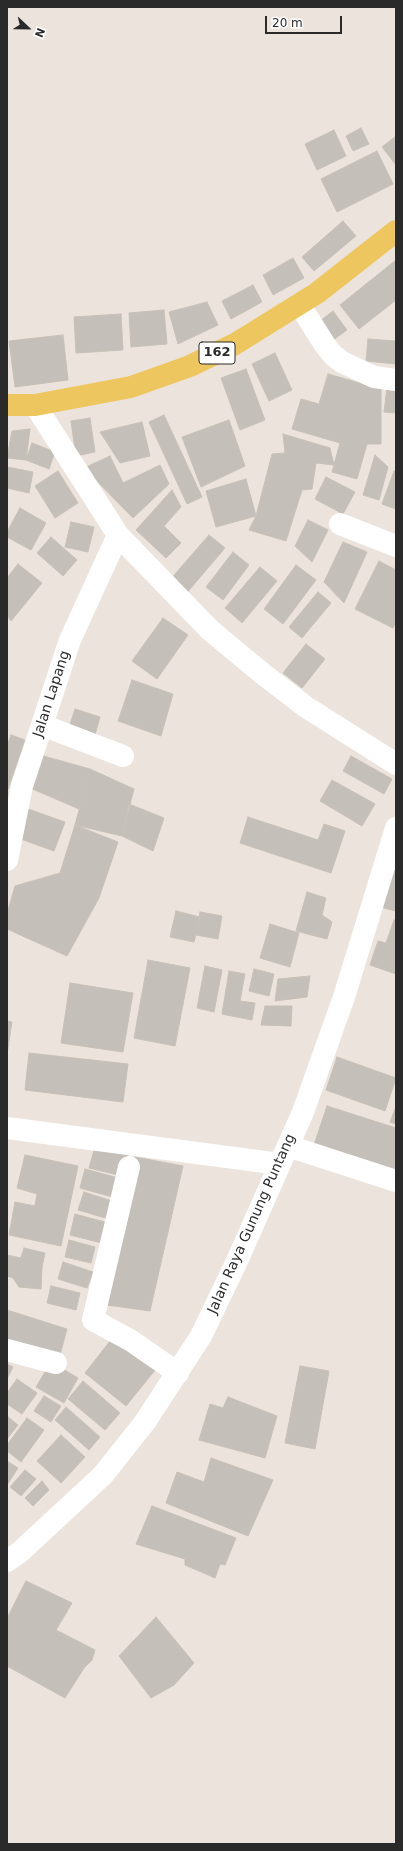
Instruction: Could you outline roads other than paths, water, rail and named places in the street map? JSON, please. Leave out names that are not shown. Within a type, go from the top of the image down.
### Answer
[{"type":"main road","name":"162","points":[[7,404],[35,405],[131,387],[190,366],[235,344],[317,294],[396,231]]},
{"type":"street","points":[[299,304],[333,355],[342,362],[374,377],[396,380]]},
{"type":"street","points":[[35,405],[118,535],[210,630],[306,707],[396,764]]},
{"type":"street","points":[[340,524],[396,546]]},
{"type":"street","name":"Jalan Lapang","points":[[7,860],[22,786],[70,640],[118,535]]},
{"type":"street","points":[[42,725],[123,756]]},
{"type":"street","name":"Jalan Raya Gunung Puntang","points":[[7,1561],[20,1552],[103,1475],[145,1422],[201,1336],[238,1262],[303,1112],[344,997],[396,828]]},
{"type":"street","points":[[7,1128],[284,1155],[396,1181]]},
{"type":"street","points":[[129,1167],[93,1320],[130,1340],[178,1373]]},
{"type":"street","points":[[7,1350],[56,1363]]}]
